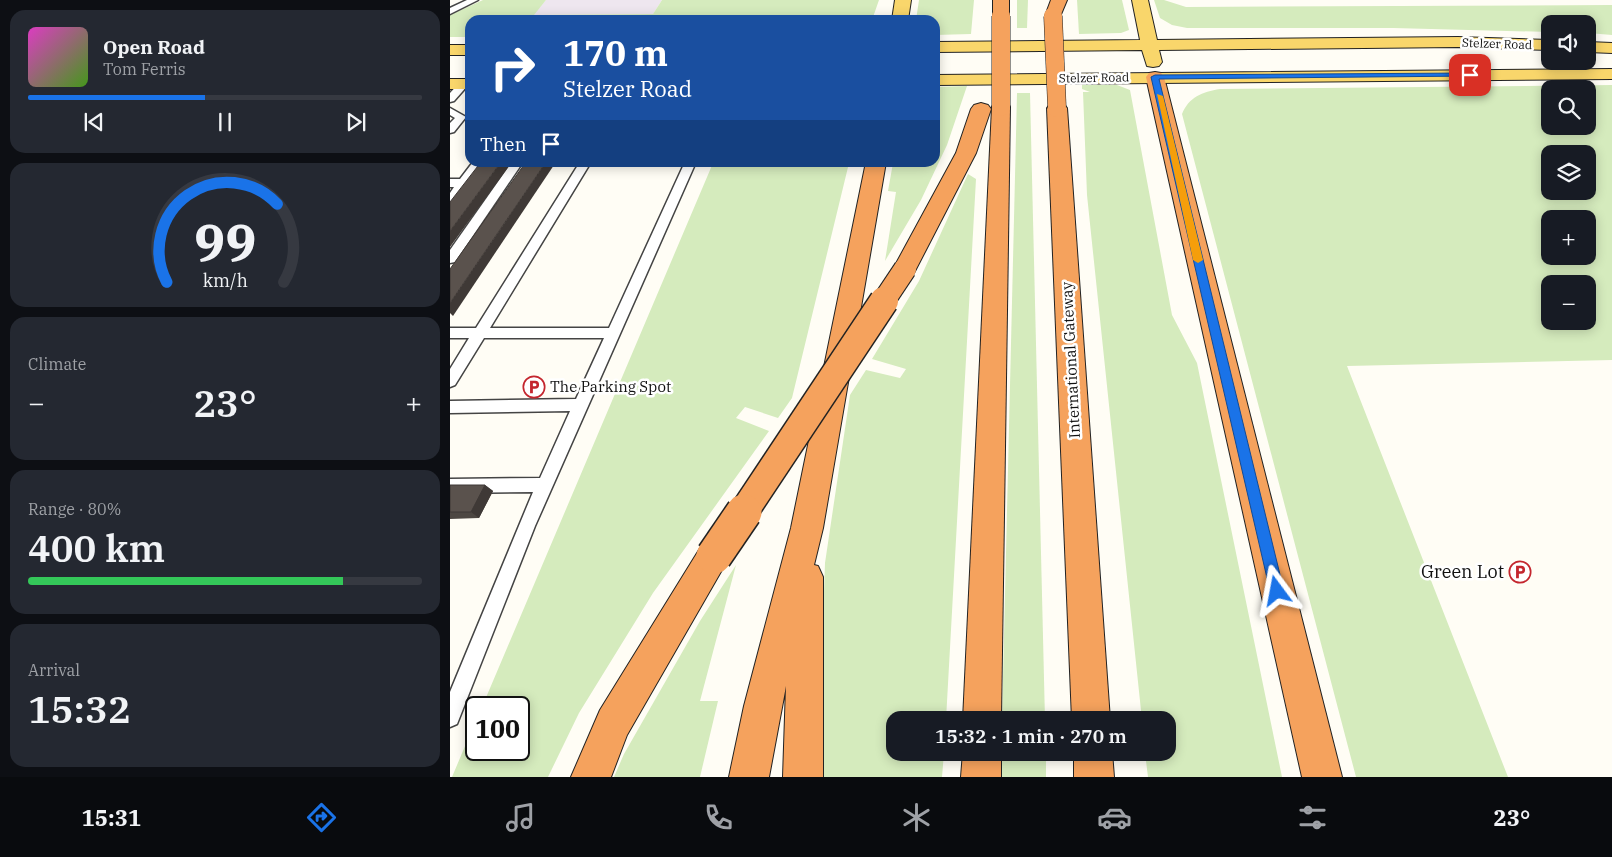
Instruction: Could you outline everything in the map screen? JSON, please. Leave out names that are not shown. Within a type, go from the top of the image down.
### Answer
[{"type":"highway","name":"International Gateway","points":[[1054,5],[1057,108],[1090,711]]},
{"type":"highway","points":[[982,711],[991,108],[1001,61],[1001,8]]},
{"type":"highway","points":[[1155,77],[1322,777]]},
{"type":"highway","points":[[591,777],[613,723],[714,556],[905,269],[991,108]]},
{"type":"highway","points":[[749,777],[763,706],[806,528],[875,167]]},
{"type":"highway","points":[[803,777],[806,528]]},
{"type":"highway","points":[[981,777],[982,761]]},
{"type":"highway","points":[[1093,761],[1094,777]]},
{"type":"main road","points":[[901,15],[903,0]]},
{"type":"main road","points":[[1140,0],[1151,44],[1155,77]]},
{"type":"main road","name":"Stelzer Road","points":[[940,47],[1458,42],[1541,45]]},
{"type":"main road","points":[[1596,47],[1612,48]]},
{"type":"main road","points":[[450,50],[465,50]]},
{"type":"main road","name":"Stelzer Road","points":[[940,80],[1612,74]]},
{"type":"lane","points":[[450,11],[474,0]]},
{"type":"lane","points":[[450,99],[461,84]]},
{"type":"lane","points":[[450,111],[461,117],[450,130]]},
{"type":"lane","points":[[450,200],[474,167]]},
{"type":"lane","points":[[450,259],[514,167]]},
{"type":"lane","points":[[450,381],[583,167]]},
{"type":"lane","points":[[450,717],[526,526],[689,167]]},
{"type":"lane","points":[[450,183],[463,183]]},
{"type":"lane","points":[[450,333],[614,332]]},
{"type":"lane","points":[[450,407],[580,405]]},
{"type":"lane","points":[[450,486],[544,485]]},
{"type":"shaded area","points":[[546,0],[662,0],[653,14],[533,15]]},
{"type":"green space","points":[[483,0],[546,0],[534,15],[465,15],[465,37],[450,37],[450,15]]},
{"type":"green space","points":[[662,0],[879,0],[874,15],[534,15],[653,14]]},
{"type":"green space","points":[[919,0],[974,0],[971,34],[940,35],[940,15],[917,15]]},
{"type":"green space","points":[[1017,0],[1028,0],[1027,28],[1017,28]]},
{"type":"green space","points":[[1077,0],[1122,0],[1129,30],[1121,33],[1079,34]]},
{"type":"green space","points":[[1154,0],[1164,0],[1186,7],[1612,5],[1612,35],[1596,34],[1596,15],[1541,15],[1541,32],[1393,28],[1187,28],[1172,25],[1160,18]]},
{"type":"green space","points":[[1082,85],[1117,85],[1130,90],[1172,315],[1197,363],[1282,777],[1148,777],[1146,761],[1176,761],[1176,711],[1141,711],[1087,195],[1083,92],[1090,92],[1082,89]]},
{"type":"green space","points":[[1596,85],[1612,85],[1612,360],[1347,366],[1508,777],[1356,777],[1182,114],[1192,99],[1207,92],[1220,89],[1541,86],[1541,135],[1596,135]]},
{"type":"green space","points":[[967,86],[940,160],[940,87]]},
{"type":"green space","points":[[1017,93],[1030,93],[1045,711],[1002,711]]},
{"type":"green space","points":[[711,167],[848,167],[792,398],[778,418],[745,407],[736,418],[769,431],[653,593],[579,713],[548,777],[452,777],[465,746],[465,761],[530,761],[530,696],[487,696]]},
{"type":"green space","points":[[892,167],[937,167],[921,200],[885,261],[896,192],[888,191]]},
{"type":"green space","points":[[968,174],[976,179],[946,711],[886,711],[886,761],[943,761],[942,777],[823,777],[821,677],[825,563],[850,395],[866,370],[900,378],[906,369],[872,359],[919,281]]},
{"type":"green space","points":[[736,565],[700,701],[718,701],[700,777],[614,777],[624,754],[700,621]]},
{"type":"green space","points":[[1002,761],[1046,761],[1046,777],[1001,777]]},
{"type":"building","points":[[477,167],[497,167],[450,231],[450,202]]},
{"type":"building","points":[[522,167],[543,167],[450,303],[450,269]]},
{"type":"building","points":[[450,485],[485,485],[471,512],[450,512]]},
{"type":"slow traffic","points":[[1159,96],[1198,260]]},
{"type":"place","name":"The Parking Spot","points":[[534,387]]},
{"type":"place","name":"Green Lot","points":[[1520,572]]},
{"type":"route","points":[[1277,591],[1155,77],[1470,75]]}]
